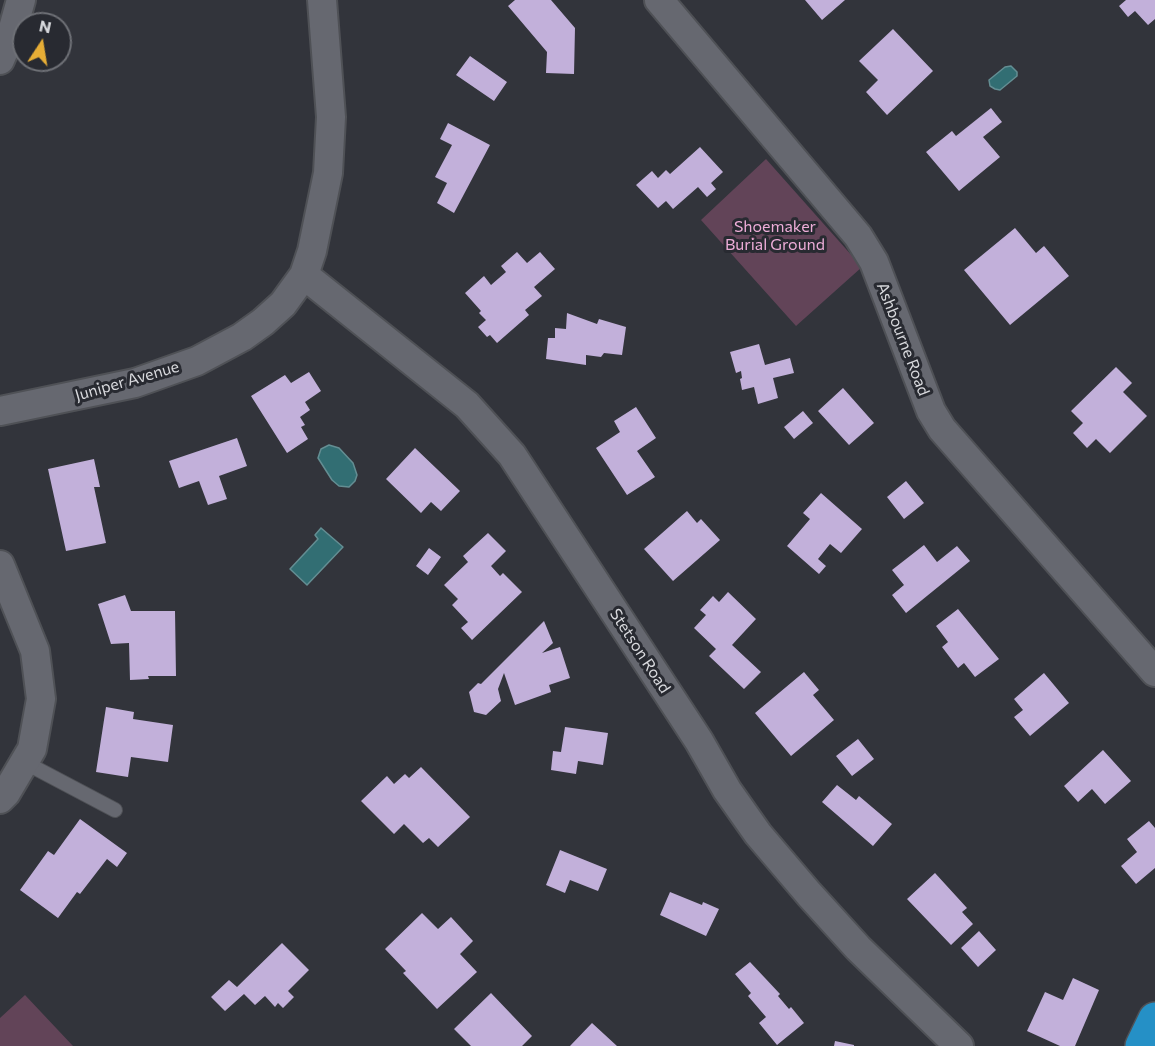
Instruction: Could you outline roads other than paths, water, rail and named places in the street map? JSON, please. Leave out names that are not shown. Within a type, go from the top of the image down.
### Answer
[{"type":"highway","points":[[1142,1046],[1155,1018]]},
{"type":"street","points":[[0,60],[12,32],[21,0]]},
{"type":"street","name":"Juniper Avenue","points":[[0,411],[135,383],[197,361],[242,337],[283,304],[304,275],[324,197],[330,149],[330,117],[322,0]]},
{"type":"street","name":"Ashbourne Road","points":[[659,0],[858,236],[874,262],[931,411],[942,429],[1155,672]]},
{"type":"street","name":"Stetson Road","points":[[304,275],[467,405],[512,455],[758,834],[858,948],[959,1046]]},
{"type":"street","points":[[0,565],[34,651],[41,699],[32,749],[6,793],[0,799]]},
{"type":"lane","points":[[24,762],[116,810]]},
{"type":"water","points":[[1011,66],[1017,72],[1017,76],[1000,90],[990,86],[989,80],[1005,67]]},
{"type":"water","points":[[329,445],[339,448],[353,463],[357,475],[349,487],[339,486],[332,480],[318,458],[321,449]]},
{"type":"water","points":[[321,528],[343,547],[307,585],[290,569],[318,539],[315,535]]},
{"type":"park label","name":"Shoemaker Burial Ground","points":[[775,236]]}]
